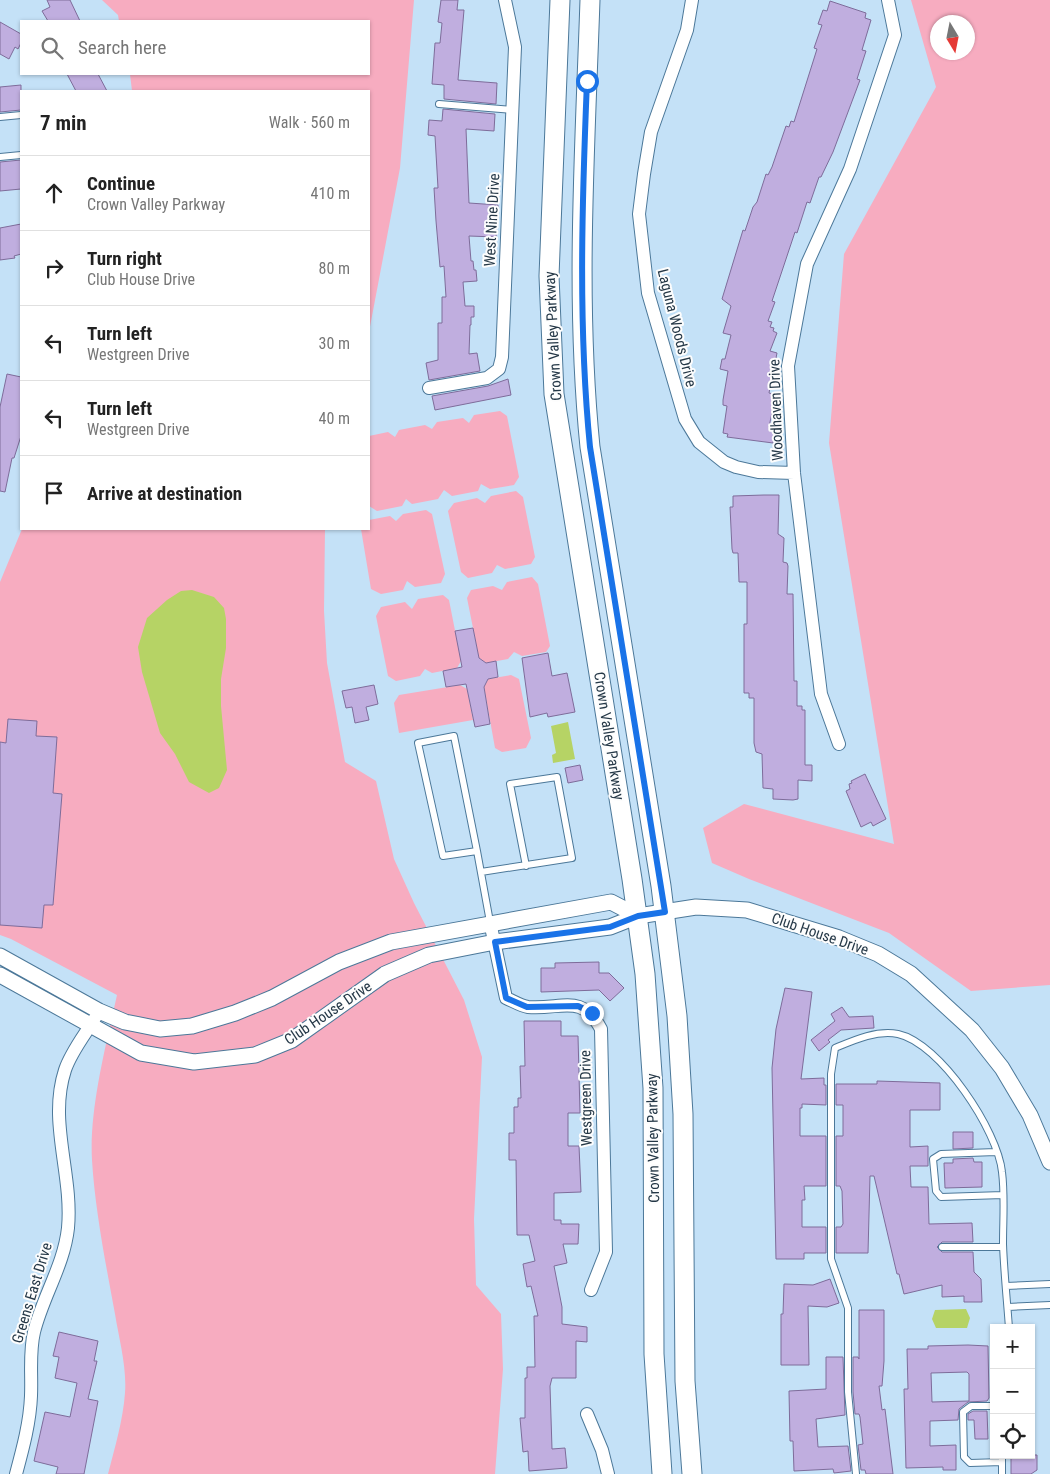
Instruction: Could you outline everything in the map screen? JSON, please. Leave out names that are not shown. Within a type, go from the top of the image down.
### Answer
[{"type":"main road","name":"Crown Valley Parkway","points":[[560,0],[549,276],[554,394],[638,916],[645,974],[653,1088],[654,1354],[662,1474]]},
{"type":"main road","name":"Crown Valley Parkway","points":[[590,0],[584,166],[582,339],[584,392],[590,447],[665,912],[677,1016],[683,1114],[685,1381],[692,1474]]},
{"type":"street","name":"West Nine Drive","points":[[429,388],[487,378],[499,369],[502,357],[514,110],[515,47],[505,0]]},
{"type":"street","name":"Laguna Woods Drive","points":[[692,0],[687,30],[651,132],[644,174],[639,214],[648,293],[685,419],[700,442],[724,462],[736,467],[758,472],[794,474]]},
{"type":"street","name":"Woodhaven Drive","points":[[839,744],[821,694],[794,474],[788,366],[807,264],[850,169],[895,35],[888,0]]},
{"type":"street","points":[[0,956],[99,1011],[124,1022],[160,1029],[192,1026],[235,1014],[272,998],[339,962],[391,942],[490,922],[611,902],[638,916]]},
{"type":"street","name":"Club House Drive","points":[[0,975],[141,1053],[194,1062],[255,1055],[292,1040],[385,974],[429,955],[495,942],[610,927],[638,916],[696,907],[747,910],[839,938],[878,954],[911,974],[972,1030],[1002,1068],[1030,1115],[1050,1162]]},
{"type":"street","name":"Westgreen Drive","points":[[490,922],[506,998],[527,1007],[578,1006],[592,1013],[601,1029],[606,1252],[591,1290]]},
{"type":"street","name":"Greens East Drive","points":[[16,1474],[29,1419],[30,1356],[34,1331],[62,1255],[68,1229],[70,1201],[58,1129],[59,1098],[65,1070],[99,1011]]},
{"type":"street","points":[[587,1414],[602,1450],[608,1474]]},
{"type":"lane","points":[[439,104],[514,110]]},
{"type":"lane","points":[[0,117],[20,115]]},
{"type":"lane","points":[[0,157],[20,155]]},
{"type":"lane","points":[[477,850],[442,856],[418,743],[454,736],[477,850],[490,922]]},
{"type":"lane","points":[[481,872],[526,866],[572,858],[557,777],[510,784],[526,866]]},
{"type":"lane","points":[[856,1474],[848,1392],[848,1308],[831,1259],[831,1074],[836,1048],[862,1036],[898,1034],[922,1046],[949,1072],[970,1098],[992,1138],[1002,1170],[1003,1247],[1008,1324]]},
{"type":"lane","points":[[996,1152],[941,1154],[933,1159],[936,1191],[941,1198],[1003,1195]]},
{"type":"lane","points":[[942,1247],[1003,1247]]},
{"type":"lane","points":[[1006,1286],[1050,1284]]},
{"type":"lane","points":[[1008,1307],[1050,1305]]},
{"type":"lane","points":[[990,1406],[970,1406],[963,1412],[964,1457],[970,1462],[1002,1459],[1002,1474]]},
{"type":"shaded area","points":[[102,0],[414,0],[400,168],[370,327],[370,90],[132,90],[130,75],[370,75],[370,20],[119,20],[118,15]]},
{"type":"shaded area","points":[[911,0],[1050,0],[1050,985],[971,991],[889,933],[712,863],[703,828],[744,804],[894,844],[829,443],[844,254],[936,87]]},
{"type":"shaded area","points":[[500,411],[507,416],[519,477],[514,485],[490,489],[481,484],[478,491],[452,496],[444,490],[438,499],[412,504],[406,499],[402,506],[377,511],[370,507],[370,436],[388,432],[395,437],[399,430],[425,425],[432,429],[437,422],[463,418],[469,423],[474,415]]},
{"type":"shaded area","points":[[516,491],[523,497],[535,557],[531,564],[505,569],[497,565],[492,573],[468,578],[461,572],[448,511],[454,503],[477,498],[485,503],[491,496]]},
{"type":"shaded area","points":[[426,510],[432,514],[445,574],[441,583],[415,587],[407,581],[403,590],[381,594],[371,589],[361,530],[370,530],[370,520],[390,516],[396,521],[403,514]]},
{"type":"shaded area","points":[[22,530],[325,530],[324,611],[327,663],[345,762],[376,781],[394,859],[414,903],[464,1000],[482,1057],[474,1219],[476,1285],[501,1314],[503,1369],[495,1474],[108,1474],[122,1413],[125,1373],[98,1218],[93,1179],[92,1141],[99,1078],[117,995],[0,935],[0,582]]},
{"type":"shaded area","points":[[532,577],[538,584],[550,646],[546,652],[522,656],[514,652],[508,659],[486,663],[479,658],[467,598],[471,590],[493,586],[502,590],[507,582]]},
{"type":"shaded area","points":[[192,590],[214,597],[224,608],[226,619],[226,648],[221,679],[221,706],[227,770],[219,788],[209,793],[189,782],[175,754],[160,733],[142,672],[138,647],[147,618],[167,600],[181,591]]},
{"type":"shaded area","points":[[443,595],[449,600],[461,661],[457,668],[432,673],[425,669],[420,676],[396,681],[388,676],[376,616],[381,607],[405,602],[412,609],[418,599]]},
{"type":"shaded area","points":[[511,675],[519,679],[531,738],[526,748],[502,752],[495,748],[484,687],[488,679]]},
{"type":"shaded area","points":[[460,685],[467,689],[473,720],[399,733],[394,703],[399,695]]},
{"type":"shaded area","points":[[568,722],[575,759],[553,763],[552,755],[556,753],[551,726]]},
{"type":"shaded area","points":[[966,1309],[970,1318],[967,1328],[936,1328],[932,1319],[935,1310]]},
{"type":"building","points":[[47,0],[70,0],[80,20],[47,20],[42,11],[50,7]]},
{"type":"building","points":[[441,0],[458,0],[457,10],[464,10],[458,80],[497,83],[496,104],[444,99],[444,85],[432,84],[435,43],[440,43],[442,23],[438,22]]},
{"type":"building","points":[[830,1],[866,13],[865,18],[871,20],[862,50],[866,51],[857,79],[860,80],[833,152],[821,177],[819,177],[810,203],[807,202],[797,233],[795,232],[772,301],[775,302],[768,321],[772,322],[770,327],[774,328],[773,331],[777,333],[770,351],[777,353],[769,393],[773,394],[775,398],[769,427],[775,427],[773,443],[727,437],[728,434],[723,433],[727,406],[723,405],[723,400],[728,371],[720,369],[722,359],[725,359],[731,335],[723,333],[731,306],[722,299],[743,230],[745,231],[753,207],[757,202],[766,174],[768,175],[772,167],[786,126],[789,127],[791,121],[794,122],[817,49],[814,48],[822,25],[818,24],[823,10],[827,11]]},
{"type":"building","points":[[0,22],[20,33],[20,45],[18,49],[15,47],[9,59],[0,54]]},
{"type":"building","points":[[68,75],[99,75],[106,90],[75,90]]},
{"type":"building","points":[[21,85],[20,110],[0,112],[0,87]]},
{"type":"building","points":[[443,109],[495,114],[494,131],[466,129],[469,203],[498,205],[496,237],[469,236],[471,261],[473,261],[474,270],[476,270],[477,281],[463,282],[465,306],[474,306],[474,317],[471,317],[470,325],[469,354],[477,353],[480,371],[429,380],[426,363],[438,360],[438,323],[442,323],[442,297],[446,297],[444,266],[440,267],[436,221],[434,188],[438,188],[435,136],[428,135],[429,120],[442,121]]},
{"type":"building","points":[[20,160],[20,189],[0,191],[0,162]]},
{"type":"building","points":[[20,224],[20,254],[14,256],[15,258],[0,260],[0,228]]},
{"type":"building","points":[[7,374],[20,377],[20,439],[14,458],[12,458],[5,492],[0,491],[0,407]]},
{"type":"building","points":[[508,379],[511,395],[435,410],[432,396],[488,386]]},
{"type":"building","points":[[779,495],[778,534],[784,538],[783,562],[787,563],[788,566],[787,594],[793,594],[794,681],[797,681],[797,706],[802,706],[802,710],[805,710],[805,765],[812,765],[812,781],[798,780],[798,799],[793,800],[773,799],[773,789],[763,788],[762,754],[756,752],[754,743],[754,698],[749,698],[749,693],[744,693],[744,624],[747,624],[747,582],[739,582],[738,553],[733,553],[732,549],[730,507],[733,507],[733,496]]},
{"type":"building","points":[[473,628],[479,658],[486,663],[496,661],[498,677],[488,679],[484,687],[490,724],[475,727],[466,684],[446,687],[443,671],[462,667],[455,631]]},
{"type":"building","points":[[548,653],[552,676],[567,673],[575,712],[548,717],[547,713],[530,717],[522,658]]},
{"type":"building","points":[[374,685],[378,704],[366,707],[369,720],[355,723],[352,707],[346,708],[342,691]]},
{"type":"building","points":[[8,719],[37,721],[36,736],[57,737],[53,793],[62,794],[53,905],[44,905],[42,928],[0,925],[0,742],[6,743]]},
{"type":"building","points":[[580,765],[583,780],[568,783],[565,768]]},
{"type":"building","points":[[865,774],[886,819],[873,826],[871,822],[861,827],[846,791],[850,789],[849,784],[852,783],[851,781]]},
{"type":"building","points":[[599,962],[599,973],[609,973],[624,988],[610,1001],[599,990],[541,992],[541,968],[555,968],[555,963]]},
{"type":"building","points":[[785,988],[812,992],[801,1079],[824,1078],[824,1085],[826,1085],[826,1105],[802,1104],[802,1108],[800,1108],[800,1136],[826,1136],[826,1186],[804,1186],[805,1200],[802,1200],[802,1227],[826,1227],[826,1253],[804,1253],[804,1259],[776,1259],[772,1068],[776,1029]]},
{"type":"building","points":[[842,1007],[849,1017],[873,1016],[874,1028],[841,1030],[828,1040],[830,1042],[819,1051],[811,1040],[835,1021],[831,1014]]},
{"type":"building","points":[[524,1021],[561,1021],[561,1036],[578,1036],[580,1113],[568,1113],[568,1146],[579,1146],[581,1192],[554,1193],[554,1220],[561,1220],[561,1224],[579,1224],[578,1244],[563,1244],[567,1263],[554,1266],[562,1307],[562,1324],[587,1327],[587,1342],[576,1341],[576,1378],[552,1378],[550,1386],[552,1449],[565,1448],[567,1468],[529,1471],[528,1451],[523,1452],[520,1418],[525,1418],[525,1378],[527,1378],[527,1367],[535,1367],[534,1316],[538,1316],[531,1286],[527,1287],[523,1264],[535,1261],[529,1235],[517,1235],[516,1160],[509,1160],[509,1133],[514,1133],[514,1107],[518,1107],[518,1098],[521,1098],[520,1066],[525,1066]]},
{"type":"building","points":[[877,1081],[940,1083],[940,1110],[910,1110],[910,1147],[928,1146],[928,1166],[910,1166],[911,1187],[928,1187],[929,1224],[972,1223],[973,1242],[942,1242],[937,1247],[942,1252],[973,1252],[974,1272],[981,1279],[982,1302],[964,1302],[964,1296],[942,1297],[942,1285],[904,1294],[899,1274],[897,1274],[874,1176],[870,1176],[868,1253],[836,1253],[836,1227],[841,1227],[843,1224],[842,1191],[840,1186],[836,1186],[836,1136],[843,1136],[843,1105],[836,1105],[836,1084],[877,1084]]},
{"type":"building","points":[[953,1132],[973,1132],[973,1148],[953,1149]]},
{"type":"building","points":[[973,1158],[974,1162],[982,1162],[982,1187],[945,1188],[944,1163],[953,1163],[953,1159]]},
{"type":"building","points":[[830,1279],[839,1303],[827,1307],[808,1306],[809,1365],[781,1365],[781,1314],[783,1314],[784,1284],[813,1285]]},
{"type":"building","points":[[859,1310],[884,1310],[884,1361],[882,1386],[879,1386],[882,1410],[885,1409],[893,1474],[866,1474],[865,1470],[861,1470],[858,1445],[863,1444],[860,1417],[859,1414],[855,1414],[853,1392],[853,1357],[858,1357],[859,1359]]},
{"type":"building","points":[[59,1332],[98,1341],[94,1361],[97,1361],[88,1399],[98,1401],[84,1474],[56,1474],[58,1467],[34,1461],[45,1412],[70,1417],[77,1383],[55,1378],[59,1357],[53,1356]]},
{"type":"building","points":[[928,1346],[988,1346],[989,1398],[987,1401],[968,1402],[959,1409],[958,1420],[930,1421],[930,1446],[956,1445],[956,1470],[943,1470],[943,1467],[906,1468],[904,1389],[908,1389],[907,1349],[928,1349]],"holes":[[[967,1372],[969,1374],[969,1401],[932,1402],[931,1373]]]},
{"type":"building","points":[[826,1357],[843,1357],[845,1415],[816,1419],[818,1447],[848,1446],[851,1471],[834,1473],[833,1469],[794,1471],[793,1441],[790,1441],[789,1391],[826,1389]]},
{"type":"building","points":[[973,1411],[987,1411],[988,1439],[975,1439],[974,1420],[968,1420],[968,1414]]},
{"type":"building","points":[[1035,1455],[1037,1455],[1037,1470],[1031,1474],[1011,1474],[1011,1459],[1035,1459]]},
{"type":"route","points":[[587,81],[582,339],[584,392],[590,447],[665,912],[638,916],[610,927],[495,942],[506,998],[527,1007],[578,1006],[592,1013]]}]
